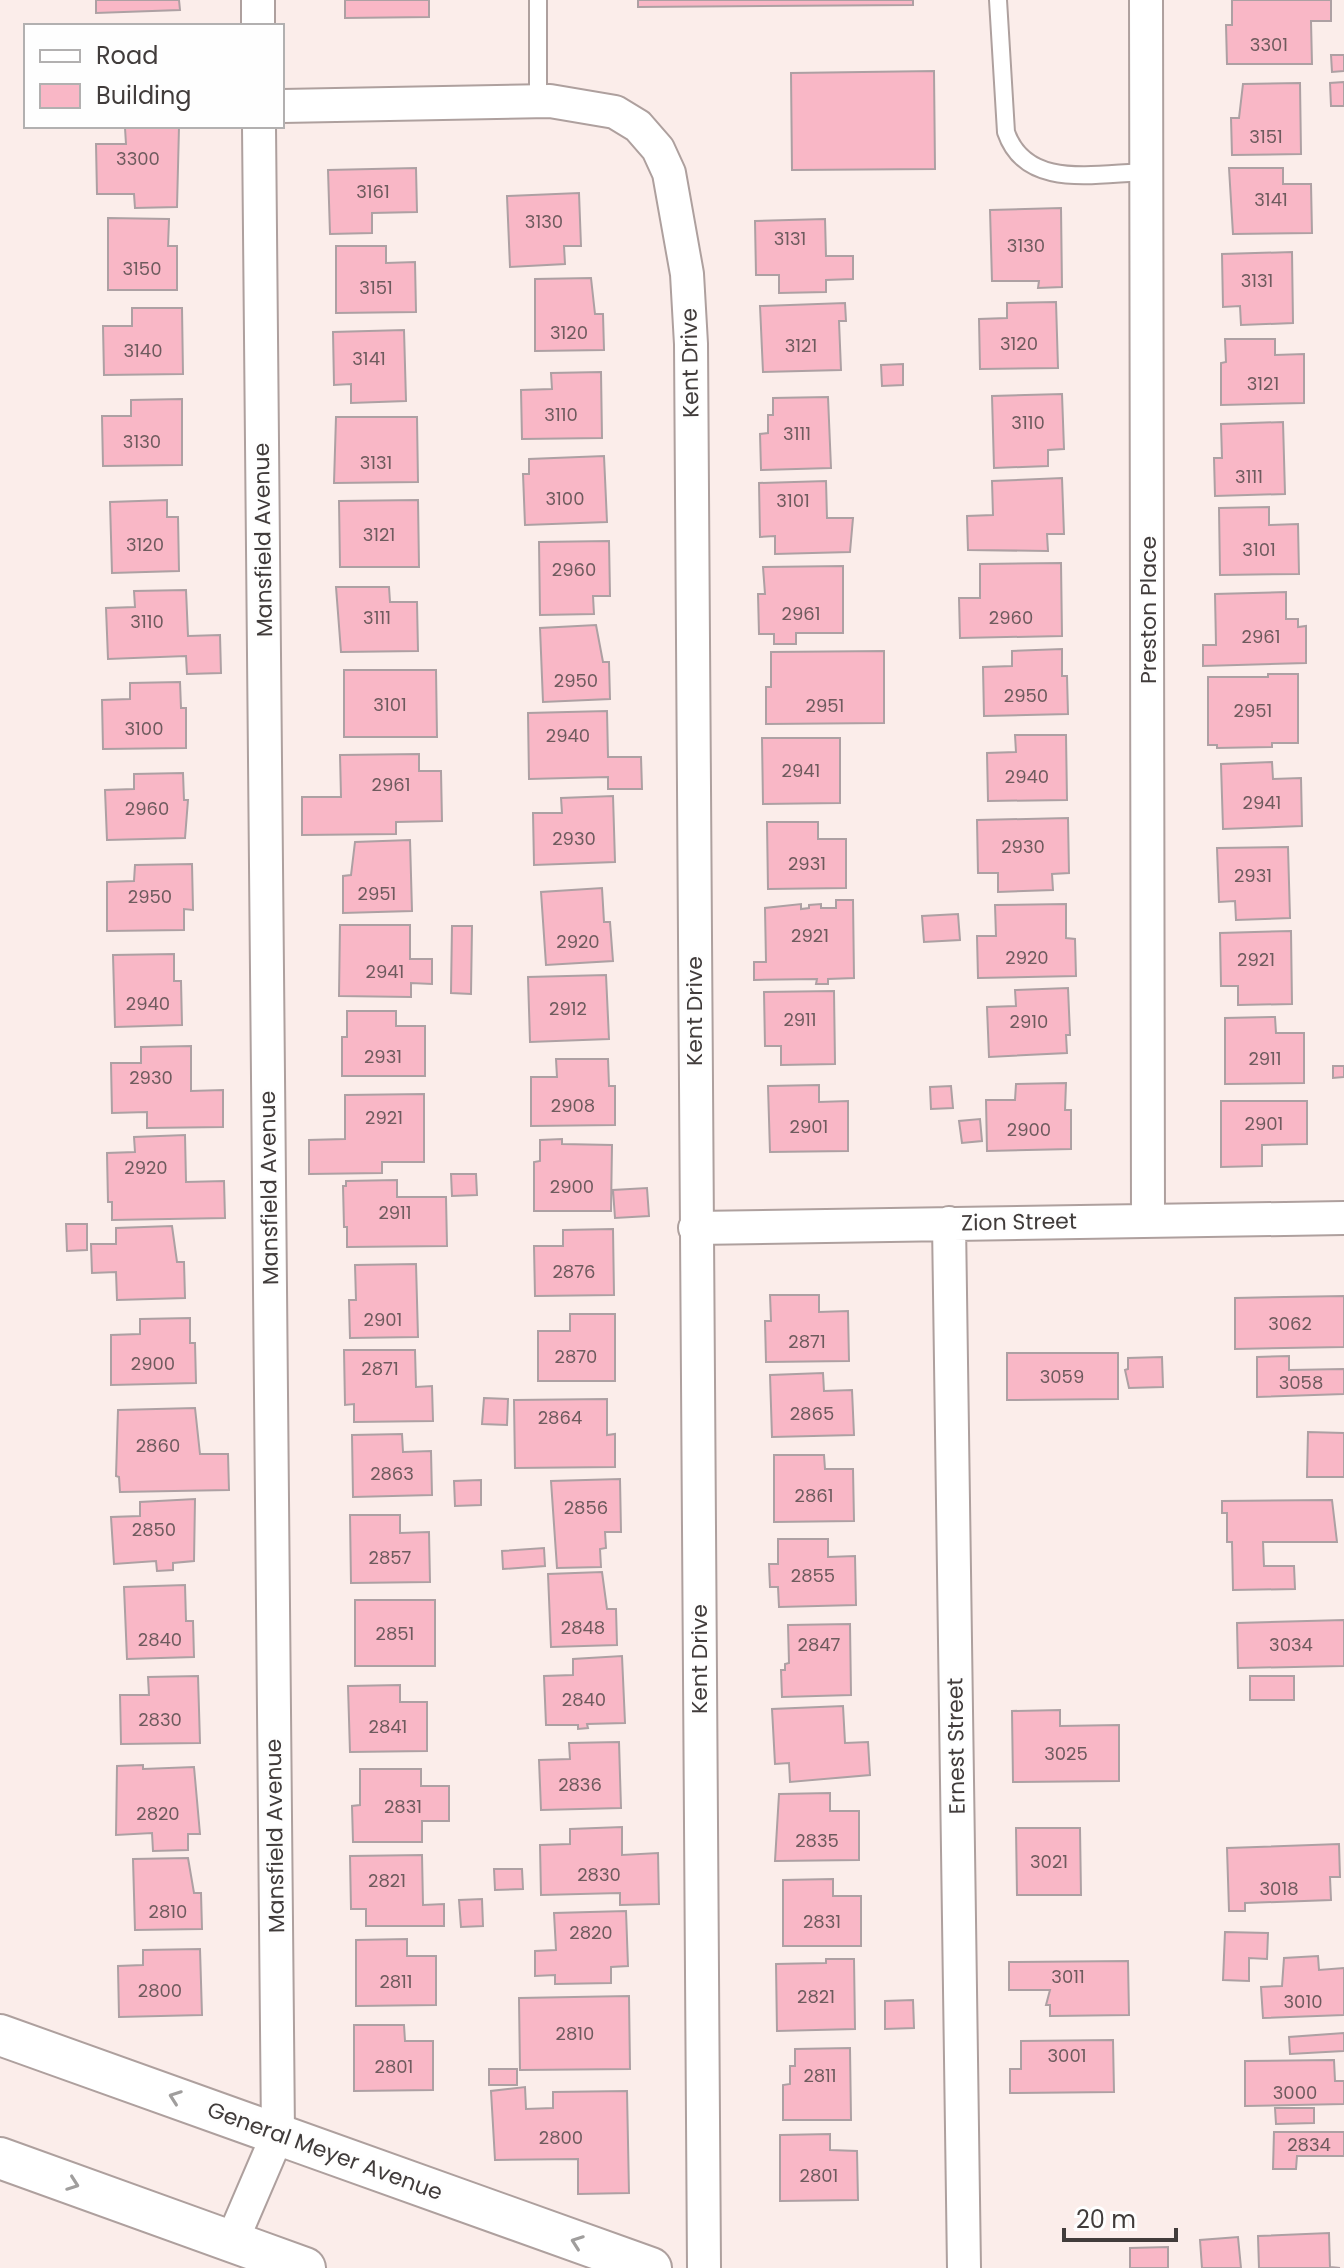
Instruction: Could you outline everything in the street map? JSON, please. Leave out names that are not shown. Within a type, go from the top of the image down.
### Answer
[{"type":"street","points":[[258,0],[258,24]]},
{"type":"street","name":"Preston Place","points":[[1146,0],[1148,1219]]},
{"type":"street","name":"Kent Drive","points":[[284,106],[538,101],[615,112],[638,126],[658,149],[669,173],[687,274],[691,344],[704,2268]]},
{"type":"street","name":"Mansfield Avenue","points":[[232,2241],[278,2134],[259,128]]},
{"type":"street","name":"Zion Street","points":[[695,1228],[1344,1218]]},
{"type":"street","name":"Ernest Street","points":[[949,1223],[964,2268]]},
{"type":"street","name":"General Meyer Avenue","points":[[0,2035],[651,2268]]},
{"type":"street","points":[[0,2158],[305,2268]]},
{"type":"lane","points":[[538,0],[538,101]]},
{"type":"lane","points":[[998,0],[1006,132],[1013,153],[1038,171],[1148,172]]},
{"type":"building","points":[[96,0],[179,0],[180,10],[96,13]]},
{"type":"building","points":[[345,0],[429,0],[429,17],[345,18]]},
{"type":"building","points":[[638,0],[913,0],[913,5],[638,7]]},
{"type":"building","points":[[1232,0],[1331,0],[1331,21],[1311,21],[1312,64],[1227,64],[1226,25],[1232,25]]},
{"type":"building","points":[[1331,55],[1344,55],[1344,71],[1332,72]]},
{"type":"building","points":[[934,71],[935,169],[792,170],[791,73]]},
{"type":"building","points":[[1344,82],[1344,106],[1331,106],[1330,83]]},
{"type":"building","points":[[1300,83],[1301,154],[1232,155],[1231,118],[1239,118],[1243,84]]},
{"type":"building","points":[[125,128],[179,128],[177,207],[135,208],[134,194],[97,194],[96,144],[126,144]]},
{"type":"building","points":[[416,168],[417,212],[372,213],[372,233],[330,234],[328,170]]},
{"type":"building","points":[[1229,168],[1283,168],[1283,184],[1311,184],[1312,233],[1233,234]]},
{"type":"building","points":[[579,193],[581,246],[564,246],[565,264],[510,267],[507,196]]},
{"type":"building","points":[[1061,208],[1062,287],[1038,288],[1039,281],[992,281],[990,210]]},
{"type":"building","points":[[108,218],[169,219],[168,246],[177,246],[177,290],[108,290]]},
{"type":"building","points":[[825,219],[826,256],[853,256],[853,279],[826,280],[826,292],[779,293],[779,275],[756,275],[755,221]]},
{"type":"building","points":[[336,246],[386,246],[386,263],[415,262],[416,312],[336,313]]},
{"type":"building","points":[[1292,252],[1293,323],[1241,325],[1240,306],[1223,307],[1222,254]]},
{"type":"building","points":[[591,278],[595,314],[603,314],[604,350],[535,351],[535,279]]},
{"type":"building","points":[[1056,302],[1058,368],[980,369],[979,319],[1007,318],[1007,303]]},
{"type":"building","points":[[845,303],[846,321],[839,321],[841,370],[763,372],[760,306]]},
{"type":"building","points":[[132,308],[182,308],[183,374],[104,375],[103,326],[132,326]]},
{"type":"building","points":[[404,330],[406,401],[351,403],[351,384],[334,385],[333,332]]},
{"type":"building","points":[[1225,339],[1275,339],[1275,355],[1304,354],[1304,403],[1221,405],[1221,363],[1226,362]]},
{"type":"building","points":[[903,364],[903,385],[882,386],[881,365]]},
{"type":"building","points":[[601,372],[602,438],[522,439],[521,390],[552,389],[551,373]]},
{"type":"building","points":[[1062,394],[1064,449],[1048,450],[1048,466],[994,468],[992,396]]},
{"type":"building","points":[[828,397],[831,468],[761,470],[760,434],[768,433],[768,415],[773,415],[773,398]]},
{"type":"building","points":[[182,399],[182,465],[103,466],[102,416],[131,416],[131,400]]},
{"type":"building","points":[[336,417],[417,417],[418,482],[334,483]]},
{"type":"building","points":[[1283,422],[1285,494],[1215,496],[1214,458],[1222,458],[1221,424]]},
{"type":"building","points":[[604,456],[607,522],[525,525],[523,474],[529,474],[529,459]]},
{"type":"building","points":[[1062,478],[1064,534],[1047,534],[1048,551],[968,550],[967,516],[993,515],[992,481]]},
{"type":"building","points":[[826,481],[827,518],[853,518],[850,552],[775,554],[775,536],[760,537],[759,483]]},
{"type":"building","points":[[167,500],[167,517],[178,517],[179,571],[112,573],[110,502]]},
{"type":"building","points":[[418,500],[419,567],[340,567],[339,501]]},
{"type":"building","points":[[1269,507],[1269,525],[1298,524],[1299,574],[1220,575],[1219,508]]},
{"type":"building","points":[[609,541],[610,596],[593,596],[594,614],[540,615],[539,542]]},
{"type":"building","points":[[1061,563],[1062,636],[960,638],[959,598],[980,598],[980,564]]},
{"type":"building","points":[[843,566],[843,633],[796,633],[796,644],[774,644],[774,634],[759,634],[758,594],[765,594],[763,567]]},
{"type":"building","points":[[336,587],[389,587],[390,602],[417,602],[418,651],[341,652]]},
{"type":"building","points":[[186,590],[188,636],[220,635],[221,673],[187,674],[186,656],[108,659],[106,608],[135,607],[134,591]]},
{"type":"building","points":[[1286,592],[1286,619],[1298,619],[1298,627],[1306,626],[1306,663],[1203,666],[1203,645],[1216,645],[1215,594]]},
{"type":"building","points":[[596,625],[603,662],[609,662],[610,699],[543,702],[540,628]]},
{"type":"building","points":[[1062,649],[1062,676],[1067,676],[1068,714],[984,716],[983,667],[1012,666],[1012,651]]},
{"type":"building","points":[[884,651],[884,723],[766,724],[766,687],[771,687],[771,652]]},
{"type":"building","points":[[344,670],[436,670],[437,737],[344,737]]},
{"type":"building","points":[[1268,674],[1298,674],[1298,743],[1272,743],[1272,747],[1217,748],[1217,745],[1208,745],[1208,677],[1268,677]]},
{"type":"building","points":[[180,682],[181,708],[186,708],[186,748],[103,749],[102,700],[130,699],[130,683]]},
{"type":"building","points":[[607,711],[608,757],[641,757],[642,789],[608,789],[608,777],[529,779],[528,713]]},
{"type":"building","points":[[1015,735],[1066,735],[1067,800],[988,801],[987,753],[1016,752]]},
{"type":"building","points":[[762,738],[840,738],[840,803],[763,804]]},
{"type":"building","points":[[419,754],[419,771],[441,771],[442,821],[396,822],[396,834],[302,835],[302,797],[341,797],[340,755]]},
{"type":"building","points":[[1272,762],[1273,779],[1301,778],[1302,826],[1223,829],[1221,764]]},
{"type":"building","points":[[183,773],[184,800],[188,800],[185,838],[107,840],[105,790],[134,789],[134,774]]},
{"type":"building","points":[[613,796],[615,862],[534,865],[533,813],[562,813],[561,798]]},
{"type":"building","points":[[1068,818],[1069,873],[1052,874],[1053,890],[998,892],[998,873],[978,873],[977,820]]},
{"type":"building","points":[[767,822],[818,822],[818,839],[846,839],[846,888],[768,889]]},
{"type":"building","points":[[410,840],[412,911],[343,913],[343,876],[351,875],[355,842]]},
{"type":"building","points":[[1288,847],[1290,918],[1236,920],[1235,901],[1219,902],[1217,848]]},
{"type":"building","points":[[192,864],[193,910],[184,909],[184,930],[107,931],[107,882],[134,881],[135,865]]},
{"type":"building","points":[[602,888],[604,922],[610,922],[613,961],[546,965],[541,892]]},
{"type":"building","points":[[836,900],[853,900],[854,978],[828,979],[828,984],[816,984],[817,979],[754,980],[754,962],[766,962],[765,908],[801,904],[801,909],[821,904],[821,908],[836,908]]},
{"type":"building","points":[[1066,904],[1066,938],[1075,939],[1076,976],[978,978],[977,936],[996,936],[995,905]]},
{"type":"building","points":[[958,914],[960,940],[924,942],[922,916]]},
{"type":"building","points":[[340,925],[410,925],[410,959],[432,959],[432,984],[411,983],[411,997],[339,996]]},
{"type":"building","points":[[452,926],[472,926],[471,994],[451,993]]},
{"type":"building","points":[[1291,931],[1292,1004],[1238,1005],[1238,986],[1221,986],[1220,933]]},
{"type":"building","points":[[174,954],[174,981],[181,981],[182,1025],[115,1027],[113,955]]},
{"type":"building","points":[[606,975],[609,1039],[530,1042],[528,977]]},
{"type":"building","points":[[1068,988],[1070,1035],[1066,1035],[1067,1053],[989,1057],[987,1007],[1016,1006],[1015,990]]},
{"type":"building","points":[[834,991],[835,1064],[781,1065],[781,1046],[765,1046],[764,992]]},
{"type":"building","points":[[347,1011],[396,1011],[396,1026],[425,1026],[425,1076],[342,1076],[342,1037],[347,1037]]},
{"type":"building","points":[[1275,1017],[1276,1033],[1304,1033],[1304,1083],[1225,1084],[1225,1018]]},
{"type":"building","points":[[191,1046],[191,1091],[223,1090],[223,1127],[147,1128],[147,1112],[112,1113],[111,1063],[141,1063],[141,1047]]},
{"type":"building","points":[[556,1059],[608,1059],[609,1086],[615,1086],[615,1125],[531,1126],[531,1077],[557,1077]]},
{"type":"building","points":[[1333,1066],[1344,1066],[1344,1077],[1333,1078]]},
{"type":"building","points":[[1066,1083],[1065,1110],[1071,1110],[1071,1149],[987,1151],[986,1100],[1015,1100],[1016,1084]]},
{"type":"building","points":[[819,1085],[819,1102],[848,1101],[848,1151],[770,1152],[768,1086]]},
{"type":"building","points":[[951,1086],[953,1108],[931,1109],[930,1087]]},
{"type":"building","points":[[424,1094],[424,1162],[382,1162],[382,1173],[309,1174],[309,1140],[345,1139],[345,1095]]},
{"type":"building","points":[[1221,1101],[1307,1101],[1307,1144],[1262,1145],[1262,1166],[1221,1167]]},
{"type":"building","points":[[980,1119],[982,1141],[962,1143],[959,1121]]},
{"type":"building","points":[[185,1135],[186,1182],[224,1181],[225,1218],[112,1220],[112,1202],[108,1202],[107,1153],[135,1152],[134,1137]]},
{"type":"building","points":[[562,1139],[562,1144],[612,1145],[611,1211],[534,1211],[534,1162],[540,1161],[540,1140]]},
{"type":"building","points":[[451,1174],[476,1174],[477,1195],[452,1196]]},
{"type":"building","points":[[397,1180],[397,1197],[446,1197],[447,1246],[347,1247],[343,1186],[346,1186],[346,1181]]},
{"type":"building","points":[[647,1188],[649,1216],[615,1218],[613,1190]]},
{"type":"building","points":[[66,1224],[87,1224],[87,1250],[67,1251]]},
{"type":"building","points":[[172,1226],[177,1262],[184,1262],[185,1298],[117,1300],[116,1272],[92,1273],[91,1244],[116,1244],[116,1228]]},
{"type":"building","points":[[613,1229],[614,1295],[535,1296],[534,1246],[563,1246],[563,1230]]},
{"type":"building","points":[[416,1264],[418,1337],[350,1338],[349,1300],[356,1300],[355,1265]]},
{"type":"building","points":[[770,1295],[819,1295],[819,1312],[848,1311],[849,1361],[766,1362],[765,1321],[771,1321]]},
{"type":"building","points":[[1344,1296],[1344,1347],[1235,1349],[1235,1298]]},
{"type":"building","points":[[570,1314],[615,1314],[615,1381],[538,1381],[538,1331],[570,1331]]},
{"type":"building","points":[[190,1318],[190,1343],[195,1343],[196,1383],[111,1385],[111,1335],[140,1334],[140,1319]]},
{"type":"building","points":[[344,1350],[415,1350],[416,1387],[432,1386],[433,1421],[354,1422],[354,1404],[345,1405]]},
{"type":"building","points":[[1007,1353],[1118,1353],[1118,1399],[1007,1400]]},
{"type":"building","points":[[1289,1356],[1289,1370],[1344,1369],[1344,1394],[1257,1397],[1257,1357]]},
{"type":"building","points":[[1162,1357],[1163,1387],[1129,1388],[1125,1370],[1128,1369],[1128,1358]]},
{"type":"building","points":[[823,1373],[824,1391],[852,1390],[854,1435],[772,1437],[770,1375]]},
{"type":"building","points":[[484,1398],[508,1399],[507,1425],[482,1424]]},
{"type":"building","points":[[607,1399],[607,1435],[615,1434],[615,1467],[515,1468],[514,1400]]},
{"type":"building","points":[[195,1408],[200,1454],[228,1454],[229,1490],[120,1492],[119,1477],[116,1476],[118,1410]]},
{"type":"building","points":[[1308,1432],[1344,1433],[1344,1477],[1307,1477]]},
{"type":"building","points":[[402,1434],[403,1452],[431,1451],[432,1495],[353,1497],[352,1435]]},
{"type":"building","points":[[774,1455],[824,1455],[825,1469],[853,1469],[854,1521],[774,1522]]},
{"type":"building","points":[[620,1479],[621,1532],[605,1532],[606,1548],[600,1549],[601,1567],[557,1568],[551,1481]]},
{"type":"building","points":[[481,1480],[481,1505],[455,1506],[454,1481]]},
{"type":"building","points":[[195,1499],[194,1561],[173,1563],[173,1570],[157,1571],[156,1561],[114,1564],[111,1517],[140,1516],[140,1502]]},
{"type":"building","points":[[1332,1500],[1337,1542],[1263,1542],[1264,1566],[1294,1566],[1295,1589],[1233,1590],[1232,1542],[1227,1542],[1227,1513],[1222,1513],[1222,1501]]},
{"type":"building","points":[[350,1515],[400,1515],[400,1533],[429,1532],[430,1582],[351,1583]]},
{"type":"building","points":[[778,1539],[828,1539],[828,1557],[855,1556],[856,1605],[779,1607],[778,1587],[770,1587],[769,1564],[778,1564]]},
{"type":"building","points":[[544,1548],[545,1566],[503,1569],[502,1551]]},
{"type":"building","points":[[602,1572],[607,1609],[616,1609],[617,1645],[551,1647],[548,1574]]},
{"type":"building","points":[[185,1585],[186,1621],[193,1621],[194,1657],[127,1659],[124,1587]]},
{"type":"building","points":[[355,1600],[435,1600],[435,1666],[355,1666]]},
{"type":"building","points":[[1344,1620],[1344,1666],[1238,1668],[1237,1623]]},
{"type":"building","points":[[850,1624],[851,1695],[782,1697],[781,1670],[785,1670],[785,1664],[789,1663],[788,1625]]},
{"type":"building","points":[[622,1656],[625,1723],[587,1724],[588,1728],[578,1729],[578,1725],[546,1725],[544,1676],[573,1675],[573,1659]]},
{"type":"building","points":[[198,1676],[200,1743],[121,1744],[120,1695],[149,1695],[148,1677]]},
{"type":"building","points":[[1250,1676],[1294,1676],[1294,1700],[1250,1700]]},
{"type":"building","points":[[400,1685],[400,1702],[427,1702],[427,1751],[350,1752],[348,1686]]},
{"type":"building","points":[[843,1706],[845,1743],[868,1742],[870,1775],[790,1782],[789,1763],[775,1764],[772,1709]]},
{"type":"building","points":[[1060,1710],[1060,1726],[1119,1725],[1119,1781],[1013,1782],[1012,1711]]},
{"type":"building","points":[[619,1742],[621,1808],[541,1810],[539,1760],[570,1759],[569,1743]]},
{"type":"building","points":[[143,1765],[143,1769],[194,1767],[200,1834],[188,1834],[188,1850],[153,1851],[152,1833],[116,1835],[117,1766]]},
{"type":"building","points":[[360,1769],[421,1769],[421,1786],[449,1786],[449,1821],[422,1821],[422,1842],[353,1842],[352,1806],[360,1805]]},
{"type":"building","points":[[830,1793],[830,1811],[859,1811],[859,1860],[775,1861],[779,1794]]},
{"type":"building","points":[[622,1827],[622,1855],[658,1853],[659,1904],[620,1905],[620,1893],[541,1895],[540,1845],[570,1844],[570,1829]]},
{"type":"building","points":[[1016,1828],[1080,1828],[1081,1895],[1017,1895]]},
{"type":"building","points":[[1339,1844],[1340,1877],[1330,1877],[1331,1900],[1245,1903],[1245,1911],[1229,1911],[1227,1848]]},
{"type":"building","points":[[422,1855],[423,1905],[444,1904],[444,1926],[366,1926],[366,1909],[351,1909],[350,1856]]},
{"type":"building","points":[[188,1858],[194,1893],[201,1893],[202,1929],[135,1930],[133,1859]]},
{"type":"building","points":[[494,1869],[522,1869],[523,1889],[495,1890]]},
{"type":"building","points":[[833,1879],[833,1896],[861,1896],[861,1946],[783,1946],[783,1880]]},
{"type":"building","points":[[482,1899],[483,1926],[461,1927],[459,1900]]},
{"type":"building","points":[[626,1911],[628,1966],[611,1967],[611,1983],[555,1984],[555,1975],[535,1976],[535,1951],[556,1950],[554,1913]]},
{"type":"building","points":[[1225,1932],[1268,1933],[1267,1959],[1249,1958],[1249,1981],[1223,1980]]},
{"type":"building","points":[[407,1939],[407,1956],[436,1956],[436,2005],[356,2006],[356,1940]]},
{"type":"building","points":[[200,1949],[202,2015],[119,2017],[118,1966],[143,1965],[143,1950]]},
{"type":"building","points":[[1318,1956],[1319,1970],[1344,1968],[1344,2015],[1263,2018],[1261,1987],[1282,1986],[1284,1958]]},
{"type":"building","points":[[826,1959],[854,1959],[855,2029],[777,2031],[776,1964],[826,1963]]},
{"type":"building","points":[[1128,1961],[1129,2015],[1050,2016],[1050,2005],[1046,2005],[1050,1990],[1009,1990],[1009,1962]]},
{"type":"building","points":[[629,1996],[630,2069],[520,2070],[519,1998]]},
{"type":"building","points":[[913,2000],[914,2028],[885,2029],[885,2001]]},
{"type":"building","points":[[354,2025],[404,2025],[405,2041],[433,2041],[433,2090],[354,2091]]},
{"type":"building","points":[[1344,2033],[1344,2051],[1290,2054],[1289,2037]]},
{"type":"building","points":[[1113,2040],[1114,2092],[1010,2093],[1010,2069],[1021,2069],[1021,2041]]},
{"type":"building","points":[[850,2048],[851,2120],[783,2120],[783,2085],[790,2084],[790,2066],[795,2066],[795,2049]]},
{"type":"building","points":[[1334,2060],[1335,2081],[1344,2081],[1344,2104],[1245,2106],[1245,2061]]},
{"type":"building","points":[[489,2069],[517,2069],[517,2085],[489,2085]]},
{"type":"building","points":[[525,2087],[526,2109],[553,2108],[553,2092],[627,2091],[629,2193],[578,2194],[578,2159],[495,2160],[491,2091]]},
{"type":"building","points":[[1275,2108],[1314,2108],[1314,2123],[1276,2124]]},
{"type":"building","points":[[1274,2132],[1344,2132],[1344,2156],[1297,2156],[1296,2169],[1273,2169]]},
{"type":"building","points":[[830,2134],[830,2150],[857,2151],[858,2200],[780,2201],[780,2135]]},
{"type":"building","points":[[1329,2233],[1330,2267],[1340,2268],[1259,2268],[1258,2236]]},
{"type":"building","points":[[1238,2237],[1241,2268],[1202,2268],[1200,2240]]},
{"type":"building","points":[[1168,2247],[1168,2268],[1130,2268],[1130,2248]]}]
